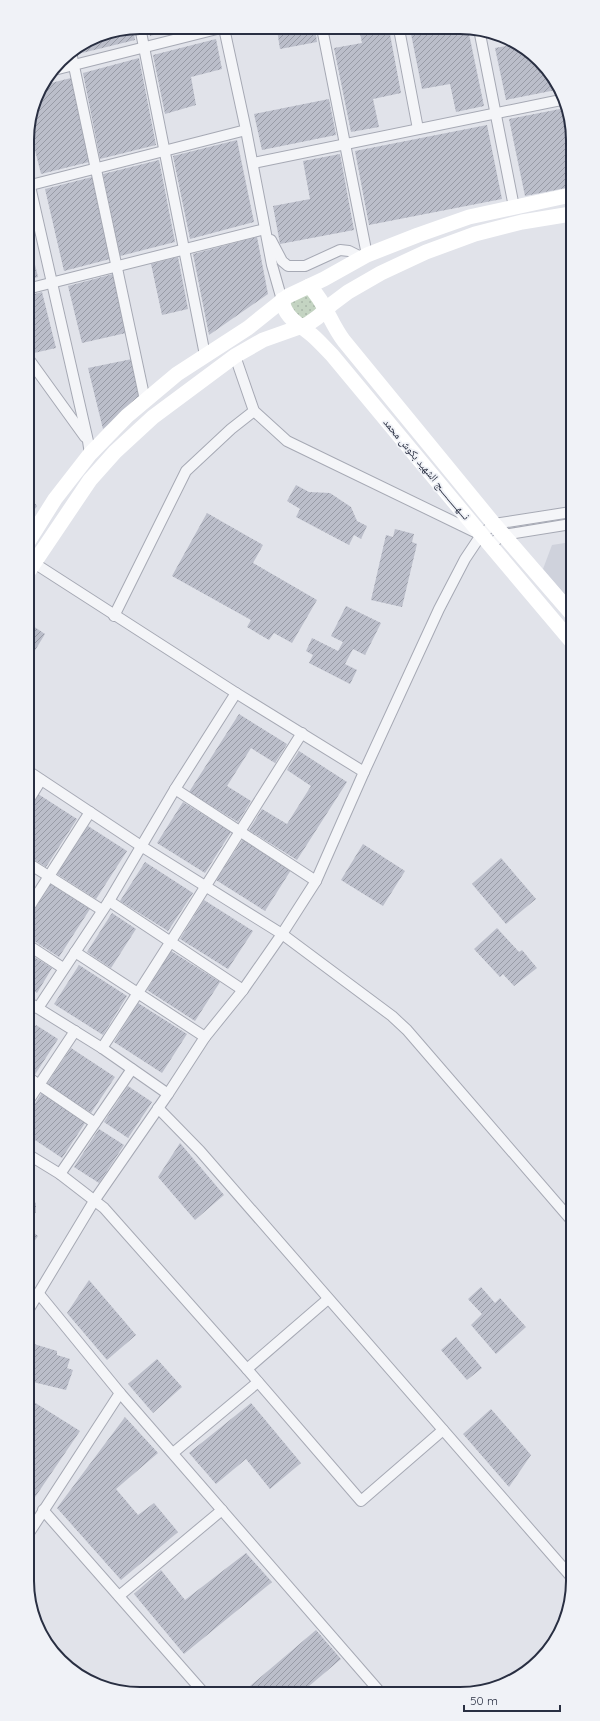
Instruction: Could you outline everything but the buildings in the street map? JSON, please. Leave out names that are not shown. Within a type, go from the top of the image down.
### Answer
[{"type":"main road","points":[[34,532],[89,447],[145,400],[205,355],[248,328],[282,300],[365,257],[418,235],[469,217],[566,197]]},
{"type":"main road","points":[[34,564],[90,480],[115,452],[153,417],[235,356],[263,340],[313,321],[340,298],[368,281],[426,252],[475,234],[522,222],[566,215]]},
{"type":"main road","name":"نـــهـــــــــــج الشهيد بكوش محمد","points":[[309,286],[319,297],[336,331],[498,530],[566,607]]},
{"type":"main road","name":"نـــهـــــــــــج الشهيد بكوش محمد","points":[[282,300],[286,314],[313,336],[332,355],[485,540],[566,634]]},
{"type":"street","points":[[141,34],[205,355]]},
{"type":"street","points":[[63,68],[199,34]]},
{"type":"street","points":[[224,34],[253,163],[272,265],[282,300]]},
{"type":"street","points":[[323,34],[365,257]]},
{"type":"street","points":[[400,34],[418,129]]},
{"type":"street","points":[[481,36],[497,114],[514,207]]},
{"type":"street","points":[[72,58],[145,400]]},
{"type":"street","points":[[253,163],[558,101]]},
{"type":"street","points":[[34,185],[96,167],[246,130]]},
{"type":"street","points":[[34,206],[53,282],[89,447]]},
{"type":"street","points":[[265,229],[282,261],[288,266],[305,266],[340,250],[349,251],[365,257]]},
{"type":"street","points":[[34,287],[117,265],[265,229]]},
{"type":"street","points":[[235,356],[254,411],[287,441],[485,540]]},
{"type":"street","points":[[34,369],[89,447]]},
{"type":"street","points":[[114,616],[186,471],[231,429],[254,411]]},
{"type":"street","points":[[34,1301],[94,1201],[168,1094],[205,1037],[243,990],[282,934],[316,881],[439,609],[465,560],[485,540],[498,530],[566,513]]},
{"type":"street","points":[[485,540],[498,530],[566,524]]},
{"type":"street","points":[[34,570],[114,616],[364,772]]},
{"type":"street","points":[[38,1008],[108,901],[175,788],[236,693]]},
{"type":"street","points":[[102,1048],[138,994],[170,941],[207,887],[239,832],[302,733]]},
{"type":"street","points":[[34,776],[141,846],[282,934],[392,1016],[407,1030],[566,1214]]},
{"type":"street","points":[[34,791],[41,780]]},
{"type":"street","points":[[175,788],[239,832],[316,881]]},
{"type":"street","points":[[34,900],[90,812]]},
{"type":"street","points":[[34,867],[102,910]]},
{"type":"street","points":[[108,901],[243,990]]},
{"type":"street","points":[[34,949],[63,968]]},
{"type":"street","points":[[75,952],[205,1037]]},
{"type":"street","points":[[34,1006],[102,1048],[168,1094]]},
{"type":"street","points":[[34,1092],[75,1031]]},
{"type":"street","points":[[60,1174],[132,1069]]},
{"type":"street","points":[[34,1082],[95,1123]]},
{"type":"street","points":[[158,1108],[200,1151],[566,1571]]},
{"type":"street","points":[[34,1158],[60,1174],[115,1220],[247,1368],[361,1501],[443,1430]]},
{"type":"street","points":[[38,1294],[120,1393],[376,1687]]},
{"type":"street","points":[[247,1368],[328,1299]]},
{"type":"street","points":[[173,1453],[258,1382]]},
{"type":"street","points":[[34,1525],[120,1393]]},
{"type":"street","points":[[43,1510],[199,1687]]},
{"type":"street","points":[[119,1596],[222,1510]]},
{"type":"shaded area","points":[[566,543],[566,596],[543,569],[552,545]]},
{"type":"green space","points":[[306,293],[318,307],[302,321],[290,306],[291,302]]}]
